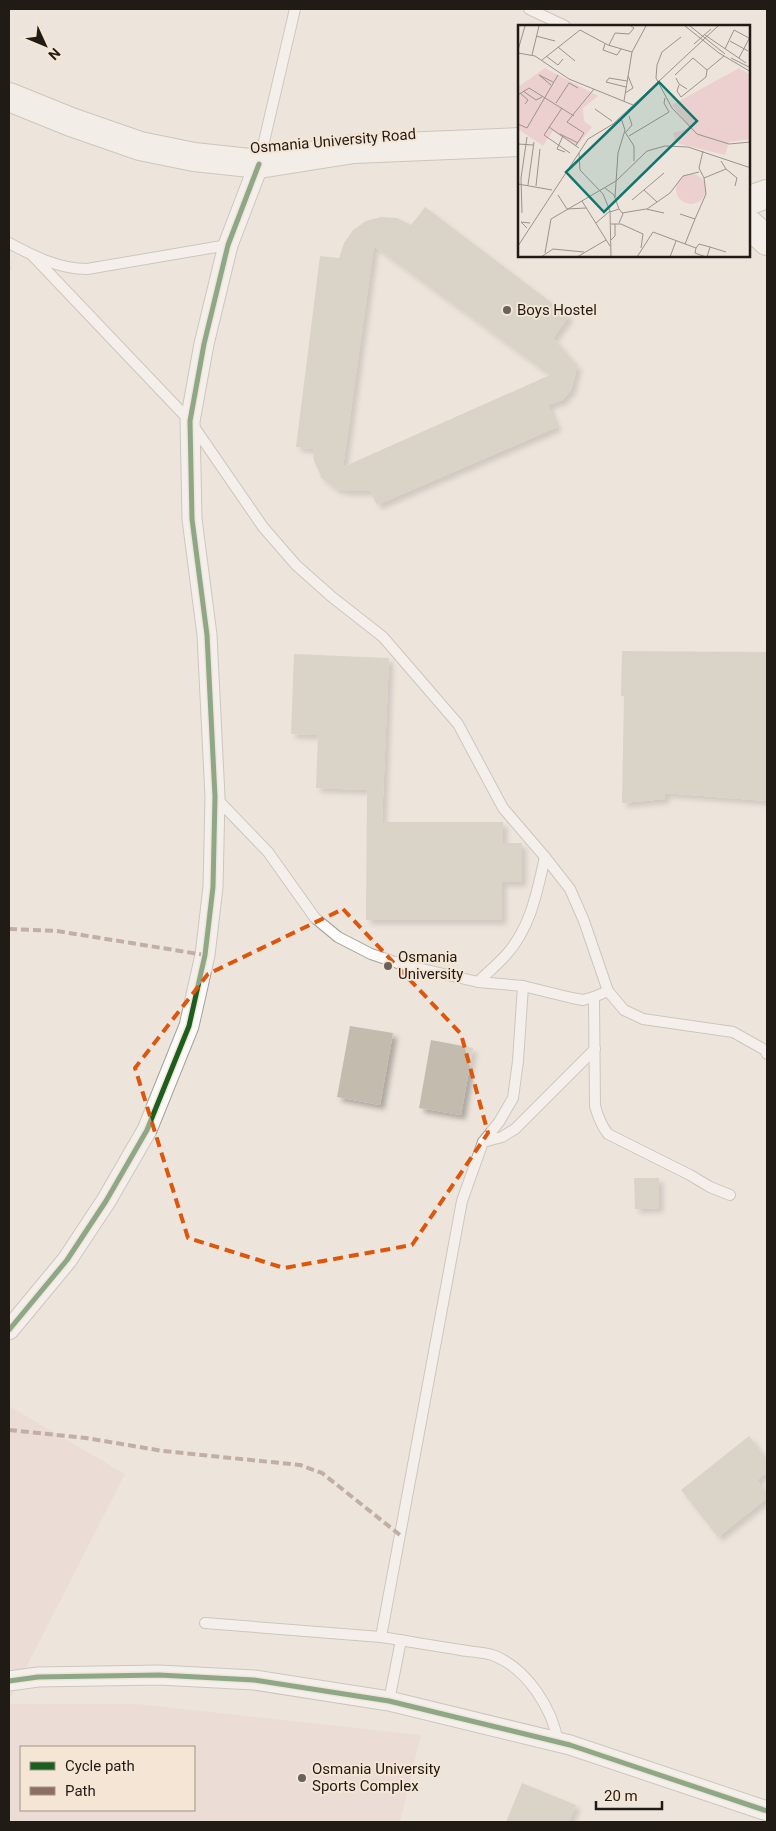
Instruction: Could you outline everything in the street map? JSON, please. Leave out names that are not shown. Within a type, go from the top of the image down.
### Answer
[{"type":"main road","name":"Osmania University Road","points":[[9,97],[140,146],[194,157],[259,164],[354,149],[518,142]]},
{"type":"main road","points":[[751,200],[767,194]]},
{"type":"main road","points":[[751,225],[767,240]]},
{"type":"street","points":[[9,1330],[67,1260],[106,1201],[148,1130],[189,1026],[207,949],[213,887],[215,797],[207,635],[192,519],[190,421],[204,344],[228,245],[259,164]]},
{"type":"street","points":[[9,1681],[38,1677],[158,1674],[254,1680],[389,1701],[558,1743],[767,1811]]},
{"type":"lane","points":[[259,164],[295,9]]},
{"type":"lane","points":[[529,9],[563,25]]},
{"type":"lane","points":[[9,243],[32,255],[74,269],[87,269],[228,245]]},
{"type":"lane","points":[[32,255],[190,421],[274,540],[296,564],[332,597],[383,637],[458,724],[504,808],[570,890],[581,913],[608,990],[624,1010],[643,1019],[733,1032],[765,1050],[767,1054]]},
{"type":"lane","points":[[215,797],[268,852],[315,918],[338,937],[371,954],[401,964],[478,982],[523,986],[583,1000],[608,990]]},
{"type":"lane","points":[[478,982],[506,954],[523,931],[533,906],[545,857]]},
{"type":"lane","points":[[381,1637],[462,1201],[483,1142],[499,1122],[513,1098],[518,1062],[523,986]]},
{"type":"lane","points":[[594,997],[595,1106],[598,1119],[608,1134],[710,1187],[730,1194]]},
{"type":"lane","points":[[483,1142],[502,1137],[515,1129],[595,1049]]},
{"type":"lane","points":[[205,1623],[381,1637],[494,1655],[515,1668],[528,1681],[542,1701],[556,1730],[558,1743]]},
{"type":"lane","points":[[389,1701],[401,1640]]},
{"type":"highlighted area","points":[[343,909],[461,1034],[488,1133],[412,1245],[284,1268],[188,1238],[135,1068],[208,974]]},
{"type":"shaded area","points":[[9,1406],[125,1474],[9,1701]]},
{"type":"shaded area","name":"Osmania University Sports Complex","points":[[9,1704],[137,1704],[421,1735],[400,1822],[9,1822]]},
{"type":"building","points":[[425,207],[569,316],[553,338],[572,360],[573,365],[578,363],[571,390],[562,400],[548,405],[557,427],[377,505],[370,491],[346,491],[339,489],[339,491],[320,477],[314,461],[313,449],[296,447],[320,256],[339,258],[344,243],[353,230],[366,221],[381,217],[397,218],[411,225]],"holes":[[[374,246],[550,375],[343,467]]]},
{"type":"building","points":[[622,651],[767,652],[767,801],[665,793],[665,799],[622,803],[624,696],[621,696]]},
{"type":"building","points":[[294,654],[389,658],[382,822],[503,822],[503,843],[522,843],[522,882],[502,882],[502,920],[366,920],[367,790],[316,788],[318,735],[291,734]]},
{"type":"building","points":[[350,1026],[393,1033],[380,1105],[337,1097]]},
{"type":"building","points":[[431,1040],[473,1048],[461,1115],[419,1108]]},
{"type":"building","points":[[634,1178],[659,1178],[659,1208],[635,1209]]},
{"type":"building","points":[[749,1436],[767,1460],[767,1472],[757,1480],[767,1493],[767,1498],[718,1537],[681,1490]]},
{"type":"building","points":[[522,1783],[576,1805],[569,1822],[506,1822]]},
{"type":"marked path","points":[[9,929],[57,931],[205,955]]},
{"type":"marked path","points":[[9,1430],[86,1438],[163,1451],[300,1465],[322,1473],[400,1535]]},
{"type":"cycle path","points":[[9,1330],[67,1260],[106,1201],[147,1130],[189,1026],[205,955],[213,887],[215,797],[207,635],[192,519],[190,421],[204,344],[228,245],[259,164]]},
{"type":"cycle path","points":[[9,1681],[38,1677],[159,1675],[254,1680],[389,1701],[570,1745],[767,1811]]},
{"type":"place","name":"Boys Hostel","points":[[507,310]]},
{"type":"place","name":"Osmania University","points":[[388,966]]},
{"type":"place","name":"Osmania University Sports Complex","points":[[302,1778]]}]
